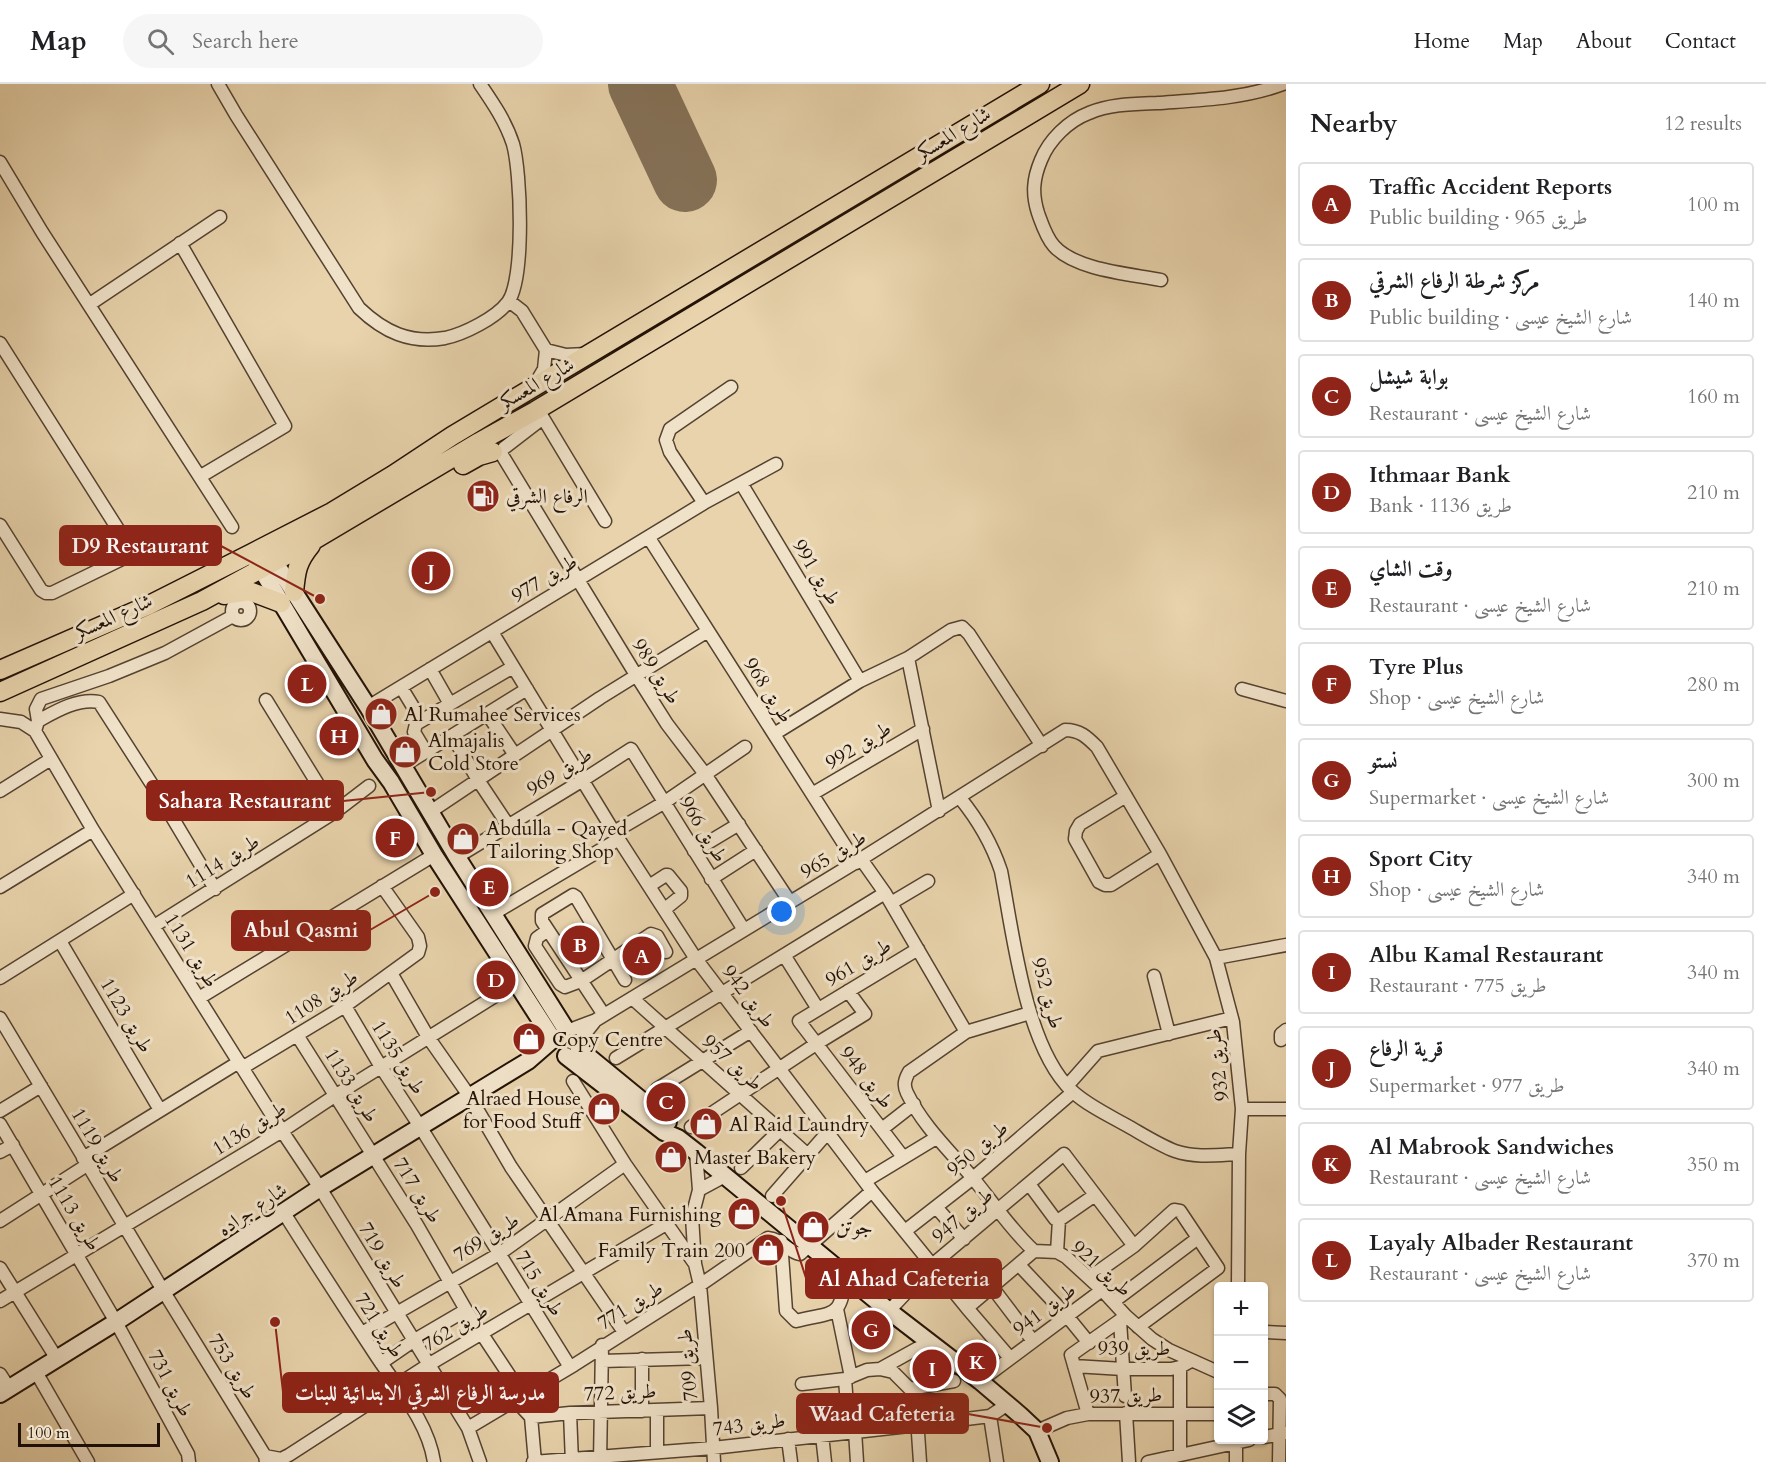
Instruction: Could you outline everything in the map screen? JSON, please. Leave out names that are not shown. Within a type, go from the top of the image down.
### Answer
[{"type":"main road","name":"شارع المعسكر","points":[[0,692],[202,601],[332,512],[533,387],[1040,84]]},
{"type":"main road","name":"شارع المعسكر","points":[[0,670],[30,659],[149,605],[263,558],[314,540],[1080,84]]},
{"type":"main road","points":[[418,478],[447,474],[479,456],[501,450],[517,421]]},
{"type":"main road","points":[[202,601],[249,591],[288,598],[300,559],[314,540]]},
{"type":"main road","points":[[0,655],[30,659]]},
{"type":"street","points":[[218,84],[359,308],[373,321],[392,333],[412,339],[430,340],[454,336],[478,325],[509,301],[517,279],[520,205],[517,164],[513,143],[501,116],[480,84]]},
{"type":"street","points":[[1161,280],[1084,264],[1068,257],[1053,246],[1044,229],[1033,194],[1036,171],[1045,151],[1072,122],[1089,113],[1136,104],[1222,98],[1283,84]]},
{"type":"street","points":[[0,162],[4,178],[90,304],[232,527]]},
{"type":"street","points":[[90,304],[220,217]]},
{"type":"street","points":[[180,243],[285,426],[201,476]]},
{"type":"street","points":[[509,301],[522,311],[546,350],[544,369],[533,387]]},
{"type":"street","points":[[0,343],[128,545],[129,551],[124,558],[52,593],[46,593],[41,590],[0,525]]},
{"type":"street","points":[[546,350],[566,355],[589,354]]},
{"type":"street","points":[[704,503],[670,452],[666,440],[670,429],[731,387]]},
{"type":"street","points":[[501,450],[543,418],[605,521]]},
{"type":"street","name":"طريق 989","points":[[501,450],[667,724],[705,774],[790,902]]},
{"type":"street","name":"طريق 977","points":[[368,707],[704,503],[776,464]]},
{"type":"street","name":"طريق 991","points":[[741,483],[860,681]]},
{"type":"street","name":"طريق 968","points":[[649,538],[812,794],[859,861]]},
{"type":"street","points":[[263,558],[434,855],[516,983],[565,1042],[664,1132],[684,1133],[779,1068],[865,1014],[848,991]]},
{"type":"street","points":[[288,598],[368,707],[493,914],[565,1042]]},
{"type":"street","points":[[37,726],[36,710],[41,699],[87,684],[165,653],[233,616]]},
{"type":"street","points":[[774,734],[860,681],[908,658],[951,630],[962,627],[969,634],[1042,746]]},
{"type":"street","points":[[430,812],[636,675],[708,631]]},
{"type":"street","name":"طريق 942","points":[[492,632],[616,836],[696,959],[904,1231],[1010,1358]]},
{"type":"street","name":"طريق 992","points":[[908,658],[939,810]]},
{"type":"street","points":[[426,752],[414,732],[416,724],[513,668]]},
{"type":"street","points":[[430,669],[450,704]]},
{"type":"street","points":[[87,684],[215,889]]},
{"type":"street","points":[[401,687],[422,720]]},
{"type":"street","points":[[403,766],[527,689]]},
{"type":"street","points":[[1242,689],[1286,700]]},
{"type":"street","points":[[0,719],[37,726],[79,702],[89,700],[99,702]]},
{"type":"street","points":[[266,700],[335,812]]},
{"type":"street","points":[[488,715],[515,755]]},
{"type":"street","name":"طريق 1131","points":[[37,726],[51,759],[93,830],[320,1188]]},
{"type":"street","name":"طريق 992","points":[[812,794],[923,729]]},
{"type":"street","name":"طريق 932","points":[[1056,736],[1065,730],[1075,730],[1084,734],[1097,747],[1160,854],[1216,958],[1232,1018],[1242,1109],[1239,1154],[1238,1282]]},
{"type":"street","name":"طريق 965","points":[[565,1042],[632,998],[859,861],[1056,736]]},
{"type":"street","points":[[453,737],[508,825]]},
{"type":"street","points":[[493,914],[616,836],[745,747]]},
{"type":"street","name":"طريق 969","points":[[458,857],[631,749]]},
{"type":"street","name":"طريق 966","points":[[631,749],[744,930]]},
{"type":"street","points":[[0,791],[51,759]]},
{"type":"street","name":"طريق 1114","points":[[154,926],[335,812],[369,786]]},
{"type":"street","points":[[1126,796],[1080,824],[1076,831],[1075,839],[1099,882],[1111,885],[1160,854]]},
{"type":"street","name":"طريق 952","points":[[960,798],[973,813],[994,850],[1001,871],[1030,1013],[1047,1055],[1070,1089],[1104,1113],[1175,1151],[1203,1155],[1239,1154]]},
{"type":"street","points":[[694,851],[739,824]]},
{"type":"street","points":[[0,887],[93,830]]},
{"type":"street","points":[[711,879],[756,850]]},
{"type":"street","points":[[199,998],[434,855]]},
{"type":"street","name":"طريق 961","points":[[859,861],[888,898],[966,1032]]},
{"type":"street","points":[[649,886],[668,875],[681,891],[681,896],[664,909]]},
{"type":"street","points":[[616,1058],[784,955],[888,898],[928,881]]},
{"type":"street","name":"طريق 1108","points":[[241,1065],[345,1006],[418,953],[420,946],[418,937],[382,886]]},
{"type":"street","points":[[0,978],[134,894]]},
{"type":"street","points":[[600,1018],[581,981],[542,921],[542,914],[573,895],[576,897],[625,980]]},
{"type":"street","points":[[548,930],[537,938],[534,946],[560,984],[565,987],[581,981],[651,934],[657,936],[666,952]]},
{"type":"street","name":"طريق 1123","points":[[60,941],[160,1110]]},
{"type":"street","points":[[1216,958],[1286,945]]},
{"type":"street","name":"طريق 961","points":[[799,1021],[918,949]]},
{"type":"street","name":"طريق 961","points":[[784,955],[818,1009]]},
{"type":"street","points":[[391,973],[428,1037],[470,1097],[547,1221],[624,1332]]},
{"type":"street","points":[[1154,976],[1169,1034]]},
{"type":"street","name":"طريق 1136","points":[[0,1301],[282,1131],[516,983]]},
{"type":"street","name":"طريق 957","points":[[632,998],[808,1155]]},
{"type":"street","name":"طريق 1135","points":[[345,1006],[420,1128]]},
{"type":"street","points":[[967,1308],[1034,1251],[1020,1238],[973,1178],[936,1138],[906,1092],[904,1080],[909,1072],[966,1032],[1030,1013]]},
{"type":"street","name":"طريق 1119","points":[[0,1018],[164,1292]]},
{"type":"street","name":"طريق 950","points":[[904,1231],[973,1178],[1070,1089],[1098,1051],[1232,1018]]},
{"type":"street","name":"طريق 948","points":[[799,1021],[903,1157]]},
{"type":"street","points":[[657,1089],[751,1031]]},
{"type":"street","name":"طريق 1133","points":[[297,1035],[374,1156]]},
{"type":"street","name":"شارع جراده","points":[[3,1385],[36,1372],[164,1292],[320,1188],[528,1061],[565,1042]]},
{"type":"street","points":[[0,1221],[160,1110],[241,1065]]},
{"type":"street","name":"طريق 709","points":[[573,1081],[626,1164],[695,1264]]},
{"type":"street","points":[[0,1111],[40,1086]]},
{"type":"street","points":[[882,1129],[914,1104]]},
{"type":"street","points":[[1242,1109],[1286,1109]]},
{"type":"street","name":"طريق 1113","points":[[0,1124],[116,1322]]},
{"type":"street","name":"طريق 715","points":[[420,1128],[570,1367]]},
{"type":"street","points":[[741,1168],[780,1130]]},
{"type":"street","points":[[772,1196],[828,1132]]},
{"type":"street","points":[[684,1133],[696,1152],[801,1245],[846,1274],[889,1311],[1008,1404],[1037,1431],[1050,1462]]},
{"type":"street","points":[[801,1245],[903,1157],[936,1138]]},
{"type":"street","points":[[0,1152],[13,1145]]},
{"type":"street","name":"طريق 709","points":[[696,1152],[699,1190],[692,1217],[695,1264],[700,1285],[714,1462]]},
{"type":"street","name":"طريق 947","points":[[889,1311],[932,1265],[1064,1154],[1095,1194]]},
{"type":"street","name":"طريق 717","points":[[374,1156],[531,1417]]},
{"type":"street","name":"طريق 769","points":[[362,1333],[499,1254],[626,1164]]},
{"type":"street","points":[[699,1190],[725,1176]]},
{"type":"street","points":[[1029,1184],[1055,1219],[1059,1220]]},
{"type":"street","name":"طريق 719","points":[[320,1188],[468,1428],[480,1462]]},
{"type":"street","points":[[1059,1220],[1095,1194],[1134,1246]]},
{"type":"street","points":[[936,1206],[964,1239]]},
{"type":"street","name":"طريق 941","points":[[1089,1278],[1134,1246],[1174,1210],[1180,1211],[1217,1266],[1216,1270],[1138,1327]]},
{"type":"street","name":"طريق 721","points":[[284,1213],[415,1412],[432,1449],[434,1462]]},
{"type":"street","points":[[1057,1252],[1059,1220]]},
{"type":"street","name":"طريق 762","points":[[266,1459],[281,1459],[289,1455],[481,1333],[666,1224]]},
{"type":"street","name":"طريق 771","points":[[468,1428],[700,1285],[768,1238],[781,1241]]},
{"type":"street","points":[[1113,1302],[1198,1238]]},
{"type":"street","points":[[801,1245],[781,1241],[786,1311],[796,1321],[831,1313],[837,1309],[843,1301],[846,1274]]},
{"type":"street","name":"طريق 921","points":[[1034,1251],[1057,1252],[1066,1257],[1102,1290],[1113,1302],[1123,1319],[1169,1350],[1214,1370]]},
{"type":"street","points":[[1019,1265],[1089,1343]]},
{"type":"street","points":[[0,1268],[57,1359]]},
{"type":"street","points":[[992,1287],[1033,1341]]},
{"type":"street","name":"طريق 941","points":[[980,1381],[1102,1290]]},
{"type":"street","name":"طريق 753","points":[[164,1292],[266,1459]]},
{"type":"street","points":[[837,1309],[845,1340],[852,1432],[857,1462]]},
{"type":"street","points":[[381,1362],[466,1310]]},
{"type":"street","points":[[1123,1319],[1125,1395]]},
{"type":"street","name":"طريق 939","points":[[1072,1361],[1089,1343],[1123,1319]]},
{"type":"street","name":"طريق 731","points":[[116,1322],[188,1454],[189,1462]]},
{"type":"street","points":[[1268,1332],[1286,1333]]},
{"type":"street","points":[[601,1459],[602,1345]]},
{"type":"street","points":[[880,1369],[918,1348]]},
{"type":"street","name":"طريق 771","points":[[602,1361],[705,1358]]},
{"type":"street","points":[[642,1359],[642,1411]]},
{"type":"street","points":[[1072,1361],[1088,1414]]},
{"type":"street","name":"طريق 939","points":[[1072,1361],[1123,1370],[1171,1369],[1191,1361]]},
{"type":"street","points":[[1180,1367],[1181,1414],[1186,1456]]},
{"type":"street","points":[[801,1384],[848,1378],[867,1370],[880,1369],[893,1372],[910,1389],[916,1404],[920,1462]]},
{"type":"street","points":[[36,1372],[88,1462]]},
{"type":"street","points":[[910,1389],[954,1381]]},
{"type":"street","points":[[1268,1395],[1279,1396],[1283,1433],[1279,1462]]},
{"type":"street","name":"طريق 743","points":[[534,1462],[637,1458],[657,1452],[670,1457],[713,1448],[990,1416],[1008,1404]]},
{"type":"street","name":"طريق 772","points":[[531,1417],[570,1413],[711,1408]]},
{"type":"street","points":[[657,1410],[657,1452]]},
{"type":"street","points":[[570,1413],[572,1461]]},
{"type":"street","points":[[1126,1413],[1129,1462]]},
{"type":"street","name":"طريق 937","points":[[1037,1431],[1067,1418],[1088,1414],[1214,1414]]},
{"type":"street","points":[[990,1416],[997,1462]]},
{"type":"street","points":[[531,1417],[534,1462]]},
{"type":"street","points":[[1268,1436],[1283,1433]]},
{"type":"street","points":[[822,1435],[825,1462]]},
{"type":"street","points":[[788,1439],[791,1462]]},
{"type":"street","points":[[1148,1462],[1186,1456],[1221,1444]]},
{"type":"street","points":[[1228,1444],[1236,1462]]},
{"type":"runway","points":[[640,84],[685,180]]},
{"type":"place","name":"الرفاع الشرقي","points":[[483,496]]},
{"type":"place","name":"قرية الرفاع","points":[[431,571]]},
{"type":"place","name":"D9 Restaurant","points":[[320,599]]},
{"type":"place","name":"Layaly Albader Restaurant","points":[[307,684]]},
{"type":"place","name":"Al Rumahee Services","points":[[381,714]]},
{"type":"place","name":"Sport City","points":[[339,736]]},
{"type":"place","name":"Almajalis Cold Store","points":[[405,752]]},
{"type":"place","name":"Sahara Restaurant","points":[[431,792]]},
{"type":"place","name":"Tyre Plus","points":[[395,838]]},
{"type":"place","name":"Abdulla - Qayed Tailoring Shop","points":[[463,839]]},
{"type":"place","name":"وقت الشاي","points":[[489,887]]},
{"type":"place","name":"Abul Qasmi","points":[[435,892]]},
{"type":"place","name":"مركز شرطة الرفاع الشرقي","points":[[580,945]]},
{"type":"place","name":"Traffic Accident Reports","points":[[642,956]]},
{"type":"place","name":"Ithmaar Bank","points":[[496,980]]},
{"type":"place","name":"Copy Centre","points":[[529,1039]]},
{"type":"place","name":"بوابة شيشل","points":[[666,1102]]},
{"type":"place","name":"Alraed House for Food Stuff","points":[[604,1109]]},
{"type":"place","name":"Al Raid Laundry","points":[[706,1124]]},
{"type":"place","name":"Master Bakery","points":[[671,1157]]},
{"type":"place","name":"Al Ahad Cafeteria","points":[[781,1201]]},
{"type":"place","name":"Al Amana Furnishing","points":[[744,1214]]},
{"type":"place","name":"جوتن","points":[[813,1227]]},
{"type":"place","name":"Family Train 200","points":[[768,1250]]},
{"type":"place","name":"مدرسة الرفاع الشرقي الابتدائية للبنات","points":[[275,1322]]},
{"type":"place","name":"نستو","points":[[871,1330]]},
{"type":"place","name":"Al Mabrook Sandwiches","points":[[977,1362]]},
{"type":"place","name":"Albu Kamal Restaurant","points":[[932,1369]]},
{"type":"place","name":"Waad Cafeteria","points":[[1047,1428]]}]
